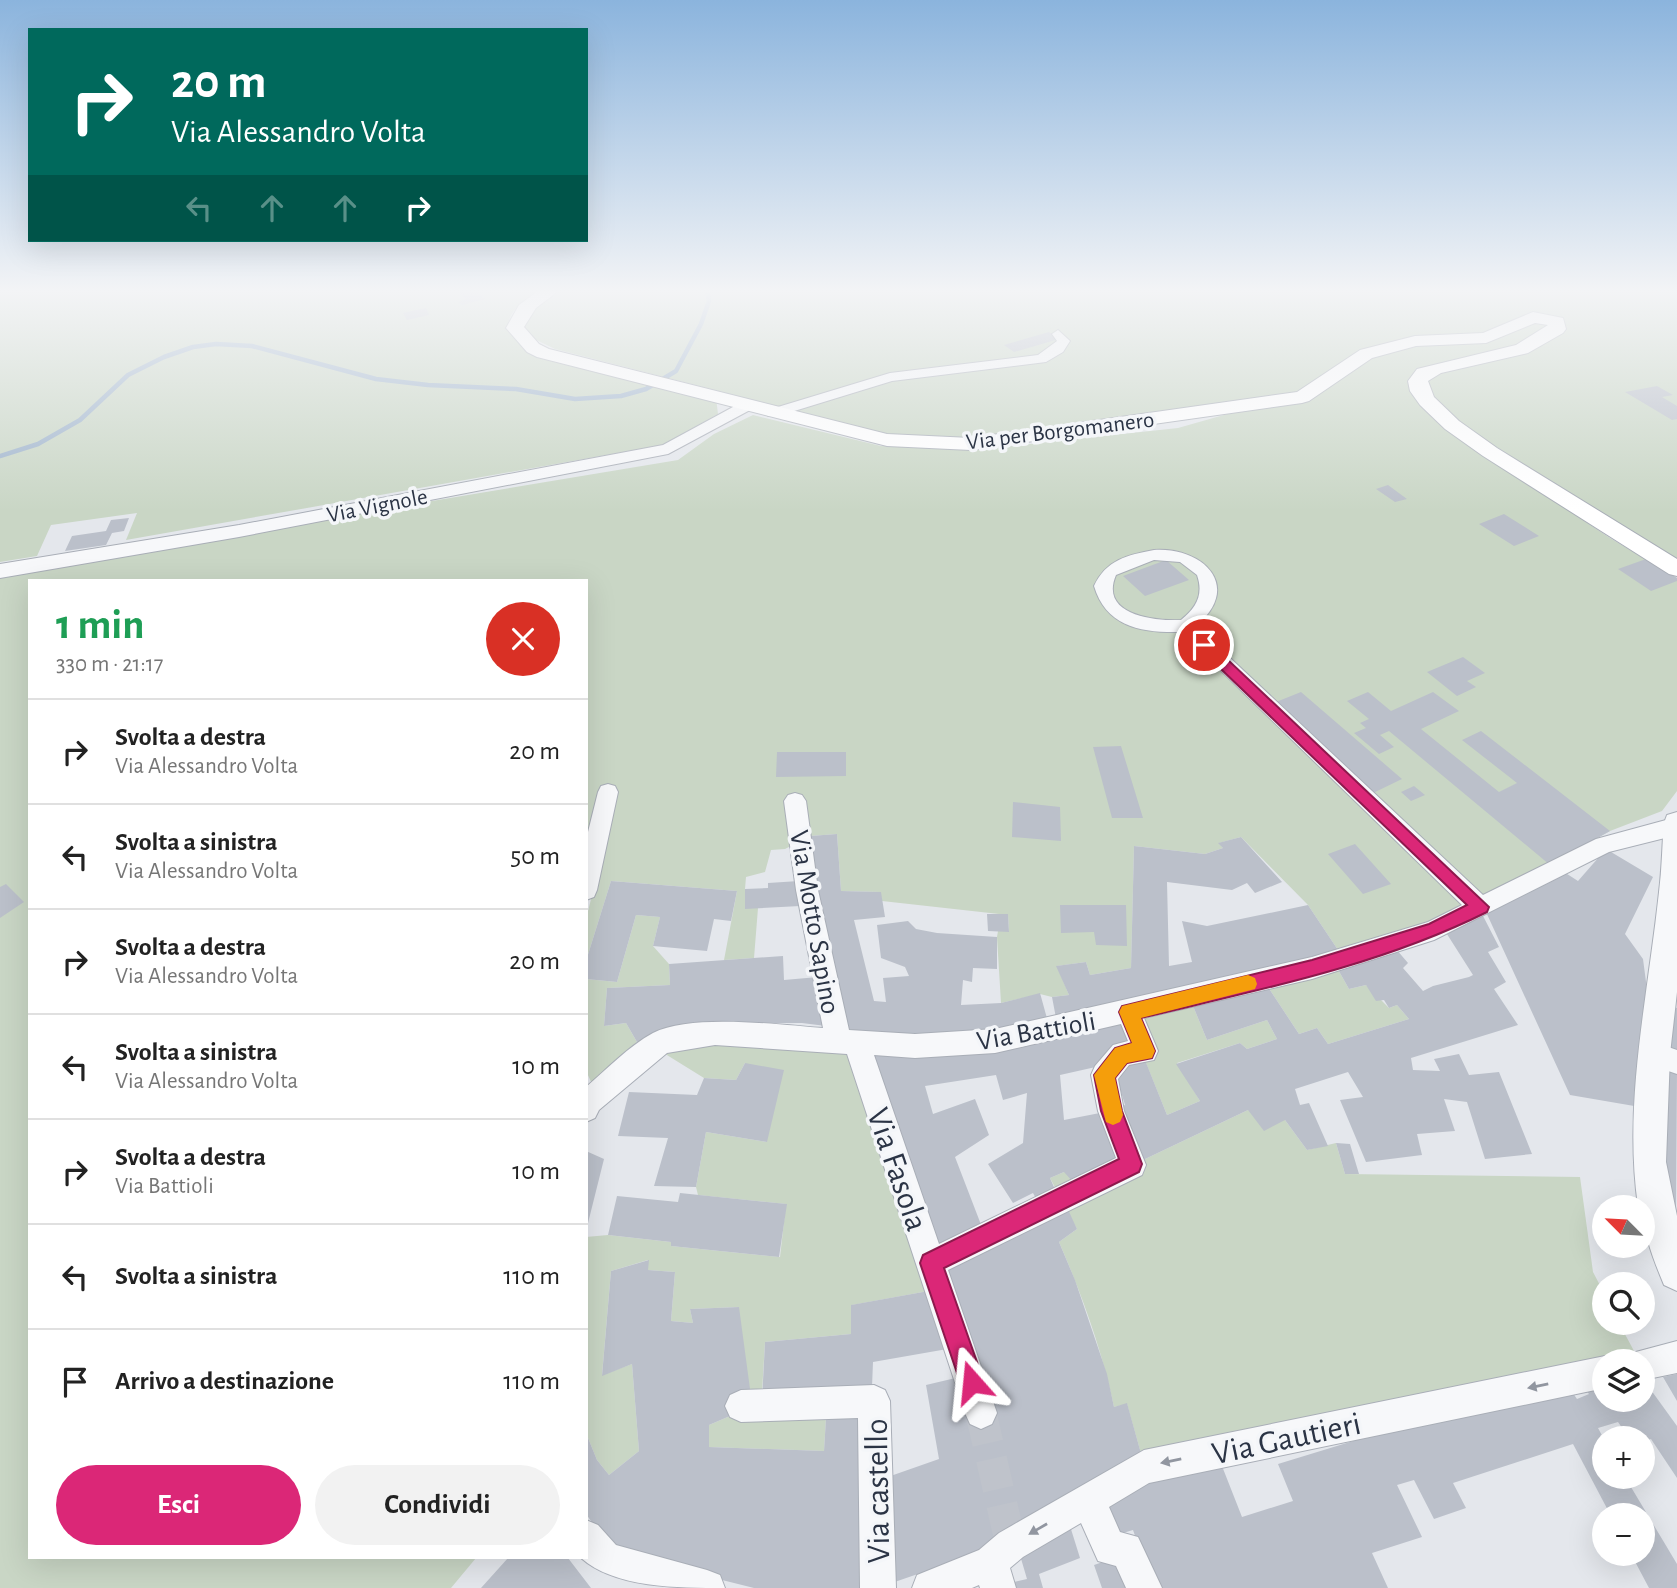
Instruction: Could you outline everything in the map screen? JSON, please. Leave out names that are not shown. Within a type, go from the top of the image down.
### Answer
[{"type":"main road","name":"Via per Borgomanero","points":[[587,363],[744,406],[887,440],[971,444],[1302,397],[1352,363]]},
{"type":"main road","name":"Via per Borgomanero","points":[[1458,363],[1424,373],[1418,381],[1420,391],[1452,425],[1490,452],[1677,569]]},
{"type":"street","points":[[773,413],[856,385],[890,377],[1007,363]]},
{"type":"street","name":"Via Vignole","points":[[0,571],[239,531],[668,449],[744,406]]},
{"type":"street","points":[[1185,626],[1199,617],[1208,603],[1209,587],[1204,573],[1190,560],[1171,555],[1146,556],[1110,572],[1103,586],[1108,601],[1122,615],[1144,624],[1185,626],[1480,907]]},
{"type":"street","points":[[588,881],[608,792]]},
{"type":"street","name":"Via Motto Sapino","points":[[795,801],[807,890],[848,1044]]},
{"type":"street","points":[[1676,825],[1666,1058],[1648,1162],[1656,1206],[1677,1272]]},
{"type":"street","name":"Via Battioli","points":[[588,1100],[661,1042],[715,1033],[848,1044],[915,1046],[995,1041],[1312,968],[1434,930],[1604,845],[1676,825]]},
{"type":"street","points":[[931,1263],[1132,1164],[1111,1111],[1104,1075],[1122,1054],[1145,1051],[1129,1012]]},
{"type":"street","name":"Via Fasola","points":[[848,1044],[931,1263],[981,1413]]},
{"type":"street","points":[[1655,1362],[1677,1357]]},
{"type":"street","name":"Via Gautieri","points":[[930,1588],[995,1575],[1011,1545],[1143,1466],[1592,1375]]},
{"type":"street","name":"Via castello","points":[[741,1406],[874,1401],[878,1588]]},
{"type":"street","points":[[1088,1499],[1110,1549],[1126,1549],[1144,1588]]},
{"type":"street","points":[[588,1539],[606,1560],[707,1588]]},
{"type":"green space","points":[[0,363],[579,363],[716,398],[718,414],[663,445],[126,540],[137,513],[51,525],[37,556],[0,562]]},
{"type":"green space","points":[[610,363],[1677,363],[1677,562],[1464,441],[1610,538],[1677,578],[1677,791],[1662,811],[1610,831],[1466,908],[1372,944],[1338,950],[1308,905],[1241,837],[1219,843],[1223,848],[1205,854],[1134,846],[1131,968],[1090,975],[1086,962],[1057,966],[1069,995],[1052,997],[1040,994],[1001,1003],[997,937],[998,931],[1009,931],[1008,915],[882,901],[880,892],[841,891],[837,834],[810,836],[785,849],[771,850],[765,872],[746,877],[745,889],[758,908],[754,958],[724,960],[737,891],[611,881],[588,955],[588,911],[618,793],[588,855],[588,579],[28,579],[28,1559],[475,1559],[451,1588],[0,1588],[0,573],[678,460],[714,434],[753,415],[881,446],[973,450],[1178,428],[1245,409],[974,441],[890,435]]},
{"type":"green space","points":[[636,915],[660,917],[653,946],[669,964],[670,985],[607,988],[604,1026],[626,1023],[637,1042],[594,1088],[588,1075],[588,979],[617,982]]},
{"type":"green space","points":[[1336,966],[1349,989],[1366,985],[1389,1008],[1397,1005],[1409,1019],[1328,1044],[1317,1028],[1299,1034],[1266,984]]},
{"type":"green space","points":[[1191,1001],[1207,1040],[1267,1020],[1277,1039],[1247,1049],[1240,1043],[1177,1063],[1200,1101],[1167,1115],[1127,1016]]},
{"type":"green space","points":[[711,1040],[854,1048],[934,1290],[852,1305],[851,1334],[765,1342],[761,1409],[826,1418],[824,1451],[709,1447],[709,1425],[730,1416],[739,1307],[690,1309],[693,1323],[671,1321],[675,1272],[648,1270],[648,1260],[611,1271],[602,1375],[632,1364],[639,1451],[609,1475],[597,1460],[588,1438],[588,1237],[608,1235],[671,1242],[671,1246],[780,1257],[786,1204],[698,1195],[696,1187],[706,1132],[767,1142],[745,1063],[736,1080],[704,1078],[662,1052]]},
{"type":"green space","points":[[1248,1110],[1285,1120],[1307,1150],[1336,1143],[1345,1174],[1580,1177],[1593,1272],[1592,1335],[1625,1335],[1633,1349],[1592,1349],[1592,1360],[1142,1457],[1127,1404],[1114,1407],[1091,1323],[1059,1242],[1077,1229],[1050,1178],[1064,1172],[1143,1160]]},
{"type":"building","points":[[1657,386],[1673,395],[1662,397],[1677,406],[1677,419],[1672,420],[1625,392]]},
{"type":"building","points":[[1388,485],[1407,499],[1395,502],[1376,489]]},
{"type":"building","points":[[1504,514],[1539,536],[1514,546],[1479,524]]},
{"type":"building","points":[[129,518],[124,531],[112,533],[106,545],[65,551],[72,536],[106,531],[111,520]]},
{"type":"building","points":[[1646,559],[1677,578],[1677,581],[1651,591],[1618,569]]},
{"type":"building","points":[[1166,560],[1189,580],[1145,596],[1123,576]]},
{"type":"building","points":[[1463,657],[1485,673],[1467,681],[1476,687],[1457,696],[1427,672]]},
{"type":"building","points":[[1301,692],[1402,779],[1371,794],[1271,704]]},
{"type":"building","points":[[1368,692],[1391,711],[1433,692],[1459,711],[1421,729],[1499,792],[1517,783],[1462,740],[1481,731],[1610,831],[1550,865],[1389,731],[1380,735],[1394,747],[1379,754],[1354,733],[1366,728],[1360,723],[1369,719],[1347,701]]},
{"type":"building","points":[[1121,746],[1143,818],[1112,818],[1093,747]]},
{"type":"building","points":[[777,752],[846,752],[846,776],[776,777]]},
{"type":"building","points":[[1414,786],[1425,795],[1411,801],[1401,792]]},
{"type":"building","points":[[1013,802],[1060,807],[1061,841],[1012,837]]},
{"type":"building","points":[[837,834],[841,891],[881,892],[885,917],[854,920],[874,1001],[886,1002],[883,978],[909,976],[905,967],[881,958],[877,925],[908,921],[916,929],[937,933],[997,937],[997,969],[973,968],[972,982],[963,980],[961,1005],[1001,1003],[1040,993],[1048,1022],[989,1036],[843,1037],[819,911],[810,836]]},
{"type":"building","points":[[1241,837],[1282,882],[1255,893],[1247,883],[1232,890],[1167,882],[1169,966],[1192,962],[1182,921],[1207,926],[1308,905],[1338,950],[1056,1018],[1052,997],[1069,995],[1056,966],[1086,962],[1090,975],[1131,968],[1134,846],[1205,854],[1223,848],[1218,843]]},
{"type":"building","points":[[1355,844],[1391,884],[1363,894],[1328,854]]},
{"type":"building","points":[[1606,849],[1653,877],[1625,934],[1643,959],[1648,997],[1640,1107],[1570,1095],[1486,912],[1564,872],[1578,881]]},
{"type":"building","points":[[611,881],[737,891],[731,921],[714,919],[707,951],[653,946],[660,917],[636,915],[617,982],[588,979],[588,955]]},
{"type":"building","points":[[799,881],[800,906],[745,909],[745,889],[768,888],[768,883]]},
{"type":"building","points":[[6,884],[24,902],[0,918],[0,887]]},
{"type":"building","points":[[1060,905],[1126,905],[1127,946],[1096,945],[1094,932],[1061,933]]},
{"type":"building","points":[[987,914],[1008,914],[1009,932],[988,931]]},
{"type":"building","points":[[1482,914],[1499,947],[1488,952],[1506,982],[1494,989],[1518,1025],[1411,1058],[1413,1070],[1440,1071],[1434,1059],[1459,1054],[1469,1075],[1499,1072],[1532,1154],[1485,1159],[1467,1102],[1444,1099],[1455,1131],[1417,1134],[1422,1155],[1366,1162],[1340,1100],[1363,1097],[1348,1072],[1295,1089],[1300,1105],[1309,1103],[1328,1146],[1307,1150],[1285,1120],[1264,1131],[1248,1110],[1143,1160],[1116,1109],[1125,1105],[1115,1072],[1143,1055],[1167,1115],[1200,1101],[1176,1064],[1240,1043],[1247,1049],[1277,1039],[1267,1020],[1207,1040],[1191,1001],[1266,984],[1299,1034],[1317,1028],[1328,1044],[1409,1019],[1397,1005],[1389,1008],[1384,1000],[1376,1001],[1366,985],[1349,989],[1336,966],[1396,949],[1408,963],[1403,968],[1423,991],[1469,977],[1473,975],[1445,931]]},
{"type":"building","points":[[783,956],[784,980],[818,977],[826,1026],[802,1023],[724,1023],[677,1030],[637,1042],[626,1023],[604,1026],[607,988],[670,985],[669,964]]},
{"type":"building","points":[[1674,1007],[1677,1008],[1677,1060],[1669,1057]]},
{"type":"building","points":[[1127,1016],[1139,1044],[1109,1064],[1060,1075],[1064,1120],[1105,1112],[1123,1162],[1073,1182],[1064,1172],[1050,1178],[1057,1194],[1039,1204],[1033,1193],[1013,1203],[988,1164],[1023,1143],[1027,1093],[1003,1100],[996,1075],[925,1086],[933,1114],[975,1099],[989,1135],[955,1157],[990,1248],[1010,1240],[1044,1214],[1065,1203],[1077,1229],[1059,1242],[1107,1374],[1114,1407],[1127,1403],[1142,1457],[993,1548],[886,1585],[882,1479],[939,1459],[926,1385],[964,1376],[870,1054]]},
{"type":"building","points":[[745,1063],[784,1070],[767,1142],[706,1132],[696,1187],[654,1186],[668,1138],[618,1136],[629,1092],[697,1095],[704,1078],[736,1080]]},
{"type":"building","points":[[1666,1066],[1677,1070],[1676,1212],[1662,1164]]},
{"type":"building","points":[[1336,1143],[1350,1144],[1359,1174],[1345,1174]]},
{"type":"building","points":[[588,1152],[604,1159],[588,1223]]},
{"type":"building","points":[[680,1193],[787,1204],[779,1257],[671,1246],[671,1242],[608,1235],[617,1196],[678,1202]]},
{"type":"building","points":[[649,1260],[648,1270],[675,1272],[671,1321],[693,1323],[690,1309],[739,1307],[750,1389],[730,1416],[709,1425],[709,1447],[824,1451],[826,1418],[865,1416],[873,1588],[754,1588],[614,1553],[588,1517],[588,1438],[597,1460],[609,1475],[639,1451],[632,1364],[602,1376],[611,1271]]},
{"type":"building","points":[[934,1290],[953,1348],[873,1362],[872,1387],[762,1400],[765,1342],[851,1334],[851,1305]]},
{"type":"building","points":[[1677,1374],[1677,1401],[1663,1377]]},
{"type":"building","points":[[1592,1386],[1592,1412],[1655,1412],[1655,1396],[1677,1426],[1677,1478],[1655,1445],[1655,1426],[1621,1426],[1618,1422],[1592,1426],[1592,1480],[1573,1444],[1453,1483],[1466,1508],[1434,1519],[1414,1480],[1397,1485],[1422,1537],[1372,1553],[1388,1588],[1153,1588],[1133,1530],[1113,1536],[1100,1497],[1220,1461],[1242,1517],[1293,1501],[1278,1464],[1497,1397],[1570,1389],[1577,1399],[1589,1394],[1584,1388]]},
{"type":"building","points":[[1597,1489],[1632,1489],[1641,1503],[1604,1503]]},
{"type":"building","points":[[1070,1526],[1080,1558],[1039,1574],[1043,1588],[1016,1588],[1014,1582],[1027,1579],[1017,1545]]},
{"type":"building","points":[[1655,1527],[1677,1564],[1677,1588],[1649,1588],[1637,1566],[1655,1566]]},
{"type":"building","points":[[1126,1554],[1138,1588],[1102,1588],[1094,1565]]},
{"type":"building","points":[[507,1559],[569,1559],[591,1588],[481,1588]]},
{"type":"waterway","points":[[0,456],[38,444],[80,420],[128,375],[152,363]]},
{"type":"waterway","points":[[316,363],[376,379],[428,385],[516,389],[575,399],[621,396],[646,389],[676,371],[680,363]]},
{"type":"tunnel","points":[[981,1413],[1011,1545]]},
{"type":"slow traffic","points":[[1113,1115],[1104,1075],[1122,1054],[1145,1051],[1129,1012],[1248,984]]},
{"type":"route","points":[[972,1382],[931,1263],[1132,1164],[1111,1111],[1104,1075],[1122,1054],[1145,1051],[1129,1012],[1312,968],[1434,930],[1480,907],[1204,645]]}]
